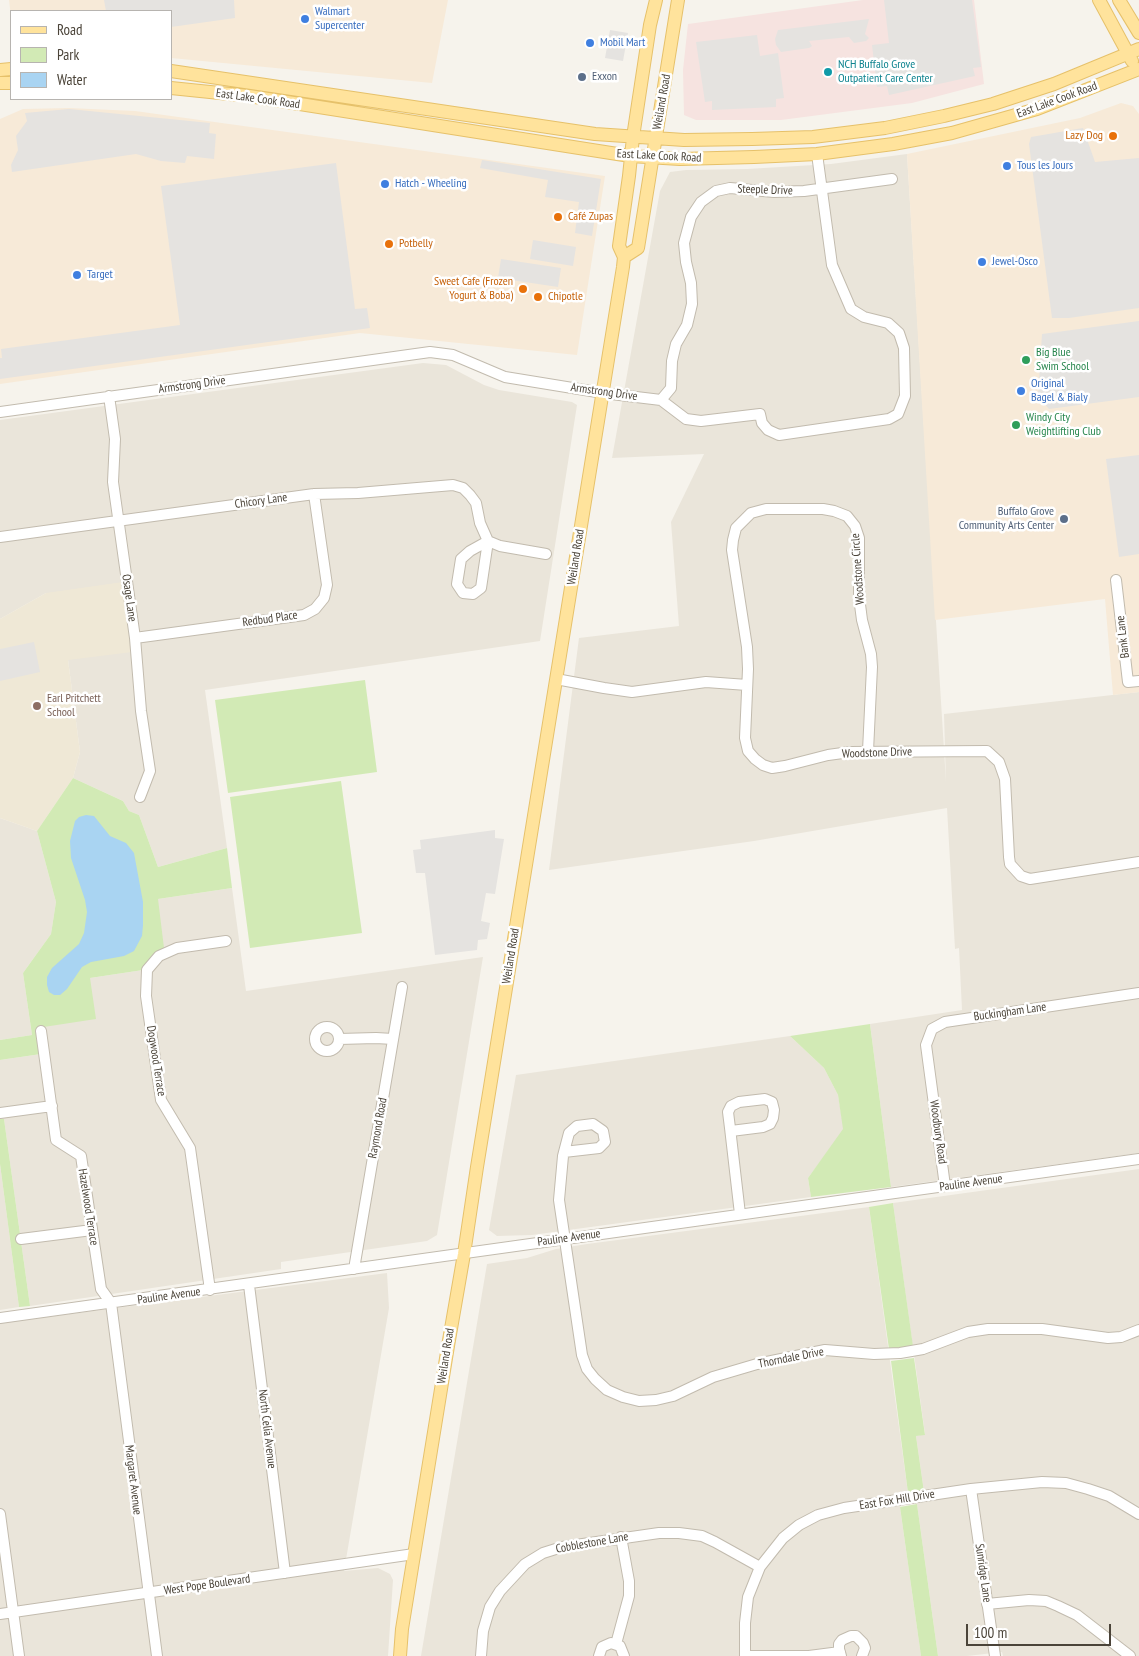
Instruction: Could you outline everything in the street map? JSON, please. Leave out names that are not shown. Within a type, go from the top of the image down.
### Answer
[{"type":"main road","name":"Weiland Road","points":[[400,1656],[402,1629],[414,1554],[603,393],[624,257],[619,246],[630,176],[630,156],[650,25],[656,0]]},
{"type":"main road","name":"Weiland Road","points":[[624,257],[638,248],[678,0]]},
{"type":"main road","points":[[1099,0],[1134,52],[1138,72]]},
{"type":"main road","points":[[1118,0],[1139,33]]},
{"type":"main road","name":"East Lake Cook Road","points":[[172,71],[594,134],[684,140],[813,137],[885,128],[993,104],[1054,84],[1134,52]]},
{"type":"main road","name":"East Lake Cook Road","points":[[172,88],[268,99],[630,156],[652,158],[754,158],[817,154],[893,144],[952,132],[1037,109],[1138,72]]},
{"type":"street","points":[[662,400],[686,419],[700,421],[760,414],[762,423],[768,430],[779,435],[878,422],[898,414],[905,396],[904,348],[899,333],[888,323],[864,317],[851,309],[832,264],[820,188],[817,154]]},
{"type":"street","name":"Steeple Drive","points":[[662,400],[671,388],[672,361],[676,344],[687,325],[692,304],[691,283],[684,243],[691,217],[701,202],[716,192],[730,188],[774,192],[804,191],[892,179]]},
{"type":"street","name":"Armstrong Drive","points":[[0,412],[430,352],[453,355],[505,377],[603,393],[662,400]]},
{"type":"street","name":"Osage Lane","points":[[109,396],[114,439],[114,482],[135,638],[141,711],[150,771],[140,797]]},
{"type":"street","name":"Chicory Lane","points":[[0,537],[314,494],[358,493],[454,485],[463,488],[476,503],[480,523],[488,541],[481,588],[473,594],[463,593],[457,584],[461,559],[470,551],[488,541]]},
{"type":"street","name":"Redbud Place","points":[[135,638],[304,615],[315,609],[324,598],[327,585],[314,494]]},
{"type":"street","name":"Woodstone Circle","points":[[747,685],[748,647],[732,550],[736,528],[751,513],[766,509],[823,509],[847,516],[855,526],[858,538],[859,597],[862,620],[871,654],[868,751]]},
{"type":"street","points":[[488,541],[500,546],[546,554]]},
{"type":"street","name":"Bank Lane","points":[[1116,580],[1128,682],[1139,681]]},
{"type":"street","points":[[556,679],[632,692],[706,682],[747,685]]},
{"type":"street","name":"Woodstone Drive","points":[[747,685],[745,738],[748,751],[763,765],[772,768],[828,756],[868,751],[987,751],[999,762],[1005,779],[1010,864],[1021,876],[1030,878],[1139,862]]},
{"type":"street","name":"Dogwood Terrace","points":[[210,1290],[190,1148],[161,1100],[146,996],[147,970],[159,956],[177,948],[226,941]]},
{"type":"street","name":"Raymond Road","points":[[354,1269],[402,988]]},
{"type":"street","name":"Buckingham Lane","points":[[931,1078],[926,1045],[932,1029],[945,1022],[1139,994]]},
{"type":"street","name":"Hazelwood Terrace","points":[[41,1031],[56,1140],[81,1156],[101,1289],[111,1303]]},
{"type":"street","points":[[339,1039],[393,1039]]},
{"type":"street","name":"Woodbury Road","points":[[931,1078],[945,1186]]},
{"type":"street","points":[[730,1131],[763,1127],[770,1124],[774,1110],[772,1102],[765,1099],[739,1102],[731,1106],[728,1112],[730,1131],[740,1214]]},
{"type":"street","points":[[0,1113],[52,1106]]},
{"type":"street","name":"Thorndale Drive","points":[[564,1152],[559,1200],[579,1341],[587,1369],[607,1390],[623,1397],[639,1401],[656,1400],[673,1396],[713,1377],[756,1364],[825,1350],[874,1354],[900,1353],[923,1349],[968,1332],[988,1329],[1042,1329],[1108,1338],[1139,1330]]},
{"type":"street","name":"Pauline Avenue","points":[[0,1318],[249,1285],[565,1238],[1139,1159]]},
{"type":"street","points":[[21,1239],[92,1230]]},
{"type":"street","name":"North Celia Avenue","points":[[249,1285],[284,1573]]},
{"type":"street","name":"Margaret Avenue","points":[[111,1303],[157,1656]]},
{"type":"street","name":"East Fox Hill Drive","points":[[745,1656],[745,1623],[748,1597],[760,1567],[783,1538],[800,1525],[818,1515],[844,1508],[1024,1482],[1066,1483],[1088,1489],[1108,1496],[1139,1514]]},
{"type":"street","name":"Sunridge Lane","points":[[971,1489],[995,1656]]},
{"type":"street","points":[[0,1514],[19,1656]]},
{"type":"street","name":"Cobblestone Lane","points":[[481,1656],[483,1631],[490,1607],[500,1591],[526,1564],[543,1553],[562,1547],[621,1537],[679,1533],[702,1536],[760,1567]]},
{"type":"street","points":[[616,1644],[629,1596],[629,1581],[621,1537]]},
{"type":"street","name":"West Pope Boulevard","points":[[0,1614],[414,1554]]},
{"type":"street","points":[[987,1604],[1029,1600],[1046,1601],[1077,1615],[1130,1656]]},
{"type":"street","points":[[745,1656],[840,1654],[839,1644],[842,1640],[851,1636],[856,1636],[863,1643],[865,1648],[862,1656]]},
{"type":"street","points":[[599,1656],[602,1647],[606,1644],[616,1644],[623,1650],[624,1656]]},
{"type":"shaded area","points":[[9,0],[448,0],[432,83],[172,58],[172,10],[10,10]]},
{"type":"shaded area","points":[[104,0],[234,0],[235,18],[172,27],[172,10],[106,10]]},
{"type":"shaded area","points":[[863,0],[974,0],[984,84],[912,103],[781,120],[696,120],[684,115],[683,70],[688,24]]},
{"type":"shaded area","points":[[884,0],[972,0],[981,67],[973,68],[975,76],[889,95],[887,86],[877,87],[872,45],[889,43]]},
{"type":"shaded area","points":[[869,19],[865,34],[869,38],[866,41],[854,43],[849,37],[809,41],[812,46],[809,48],[781,52],[776,45],[775,39],[778,30]]},
{"type":"shaded area","points":[[610,30],[628,33],[623,61],[605,58]]},
{"type":"shaded area","points":[[757,35],[760,56],[778,53],[784,98],[776,99],[776,107],[712,110],[712,101],[705,102],[696,42]]},
{"type":"shaded area","points":[[1121,103],[1133,106],[1139,114],[1139,692],[1113,695],[1105,599],[935,620],[907,154],[1080,118]]},
{"type":"shaded area","points":[[69,108],[135,111],[605,176],[577,355],[360,333],[0,384],[0,119],[23,109]]},
{"type":"shaded area","points":[[69,109],[210,123],[209,133],[216,134],[214,159],[187,156],[185,163],[161,161],[136,154],[12,172],[11,165],[18,150],[16,136],[27,121],[25,113]]},
{"type":"shaded area","points":[[1083,128],[1095,162],[1139,158],[1139,308],[1069,318],[1052,318],[1029,144],[1031,137]]},
{"type":"shaded area","points":[[907,154],[946,782],[944,714],[1139,692],[1139,1153],[891,1187],[870,1024],[962,1010],[959,948],[955,949],[947,808],[754,841],[549,870],[579,638],[679,626],[671,522],[704,454],[612,458],[660,191],[670,172],[831,164]]},
{"type":"shaded area","points":[[482,160],[601,179],[592,236],[575,233],[579,202],[545,197],[548,180],[480,168]]},
{"type":"shaded area","points":[[336,163],[355,309],[367,308],[370,328],[0,379],[1,349],[180,325],[161,186]]},
{"type":"shaded area","points":[[533,240],[576,247],[573,266],[530,259]]},
{"type":"shaded area","points":[[501,259],[561,268],[558,287],[498,278]]},
{"type":"shaded area","points":[[1139,321],[1139,397],[1049,409],[1038,396],[1042,334]]},
{"type":"shaded area","points":[[423,363],[446,365],[484,385],[499,390],[572,402],[577,405],[540,641],[205,690],[227,848],[158,867],[139,815],[129,811],[123,801],[73,778],[80,752],[68,660],[46,593],[0,619],[0,420]]},
{"type":"shaded area","points":[[1139,455],[1139,554],[1119,557],[1106,459]]},
{"type":"shaded area","name":"Earl Pritchett School","points":[[123,582],[132,652],[68,660],[80,752],[73,778],[37,831],[0,818],[0,619],[46,593]]},
{"type":"shaded area","points":[[34,642],[40,672],[0,681],[0,649]]},
{"type":"shaded area","points":[[0,818],[37,831],[56,902],[51,934],[23,973],[32,1035],[0,1040]]},
{"type":"shaded area","points":[[495,830],[495,838],[504,839],[495,894],[486,893],[481,921],[490,923],[487,939],[478,940],[477,950],[435,955],[425,873],[416,873],[413,850],[421,849],[420,840]]},
{"type":"shaded area","points":[[232,888],[246,991],[483,957],[437,1235],[427,1241],[281,1262],[281,1269],[30,1306],[4,1119],[0,1119],[0,1060],[41,1054],[37,1028],[90,978],[143,970],[158,899]]},
{"type":"shaded area","points":[[790,1036],[824,1068],[838,1095],[844,1130],[808,1178],[811,1197],[532,1235],[497,1236],[489,1230],[516,1075]]},
{"type":"shaded area","points":[[0,1164],[19,1307],[0,1310]]},
{"type":"shaded area","points":[[1139,1169],[1139,1656],[1003,1656],[1002,1652],[967,1656],[938,1656],[917,1504],[924,1492],[916,1436],[925,1434],[893,1203]]},
{"type":"shaded area","points":[[869,1207],[908,1493],[900,1507],[921,1656],[421,1656],[487,1264],[527,1258],[556,1249],[587,1244]]},
{"type":"shaded area","points":[[387,1273],[389,1308],[344,1571],[378,1568],[390,1574],[393,1580],[388,1656],[0,1656],[0,1323]]},
{"type":"green space","points":[[365,680],[377,772],[228,793],[215,700]]},
{"type":"green space","points":[[73,778],[123,801],[129,811],[139,815],[158,867],[227,848],[232,888],[158,899],[164,948],[155,954],[143,970],[90,978],[96,1019],[37,1028],[41,1054],[0,1060],[0,1040],[32,1035],[23,973],[51,934],[56,902],[37,831]]},
{"type":"green space","points":[[341,781],[362,933],[250,948],[230,797]]},
{"type":"green space","points":[[870,1024],[891,1187],[811,1197],[808,1178],[843,1129],[838,1095],[824,1068],[790,1036]]},
{"type":"green space","points":[[0,1119],[4,1119],[30,1306],[19,1307],[0,1164]]},
{"type":"green space","points":[[893,1203],[913,1346],[889,1349],[869,1207]]},
{"type":"green space","points":[[914,1358],[925,1435],[916,1436],[924,1492],[908,1493],[891,1361]]},
{"type":"green space","points":[[917,1504],[938,1656],[921,1656],[900,1507]]},
{"type":"water","points":[[86,815],[94,816],[110,836],[126,843],[134,853],[143,902],[142,936],[134,951],[124,956],[91,962],[82,967],[67,989],[60,995],[54,995],[49,992],[47,977],[52,968],[79,944],[84,933],[87,912],[71,858],[70,841],[75,821],[79,817]]},
{"type":"place","name":"Walmart Supercenter","points":[[305,19]]},
{"type":"place","name":"Mobil Mart","points":[[590,43]]},
{"type":"place","name":"NCH Buffalo Grove Outpatient Care Center","points":[[828,72]]},
{"type":"place","name":"Exxon","points":[[582,77]]},
{"type":"place","name":"Lazy Dog","points":[[1113,136]]},
{"type":"place","name":"Tous les Jours","points":[[1007,166]]},
{"type":"place","name":"Hatch - Wheeling","points":[[385,184]]},
{"type":"place","name":"Café Zupas","points":[[558,217]]},
{"type":"place","name":"Potbelly","points":[[389,244]]},
{"type":"place","name":"Jewel-Osco","points":[[982,262]]},
{"type":"place","name":"Target","points":[[77,275]]},
{"type":"place","name":"Sweet Cafe (Frozen Yogurt & Boba)","points":[[523,289]]},
{"type":"place","name":"Chipotle","points":[[538,297]]},
{"type":"place","name":"Big Blue Swim School","points":[[1026,360]]},
{"type":"place","name":"Original Bagel & Bialy","points":[[1021,391]]},
{"type":"place","name":"Windy City Weightlifting Club","points":[[1016,425]]},
{"type":"place","name":"Buffalo Grove Community Arts Center","points":[[1064,519]]},
{"type":"place","name":"Earl Pritchett School","points":[[37,706]]}]
